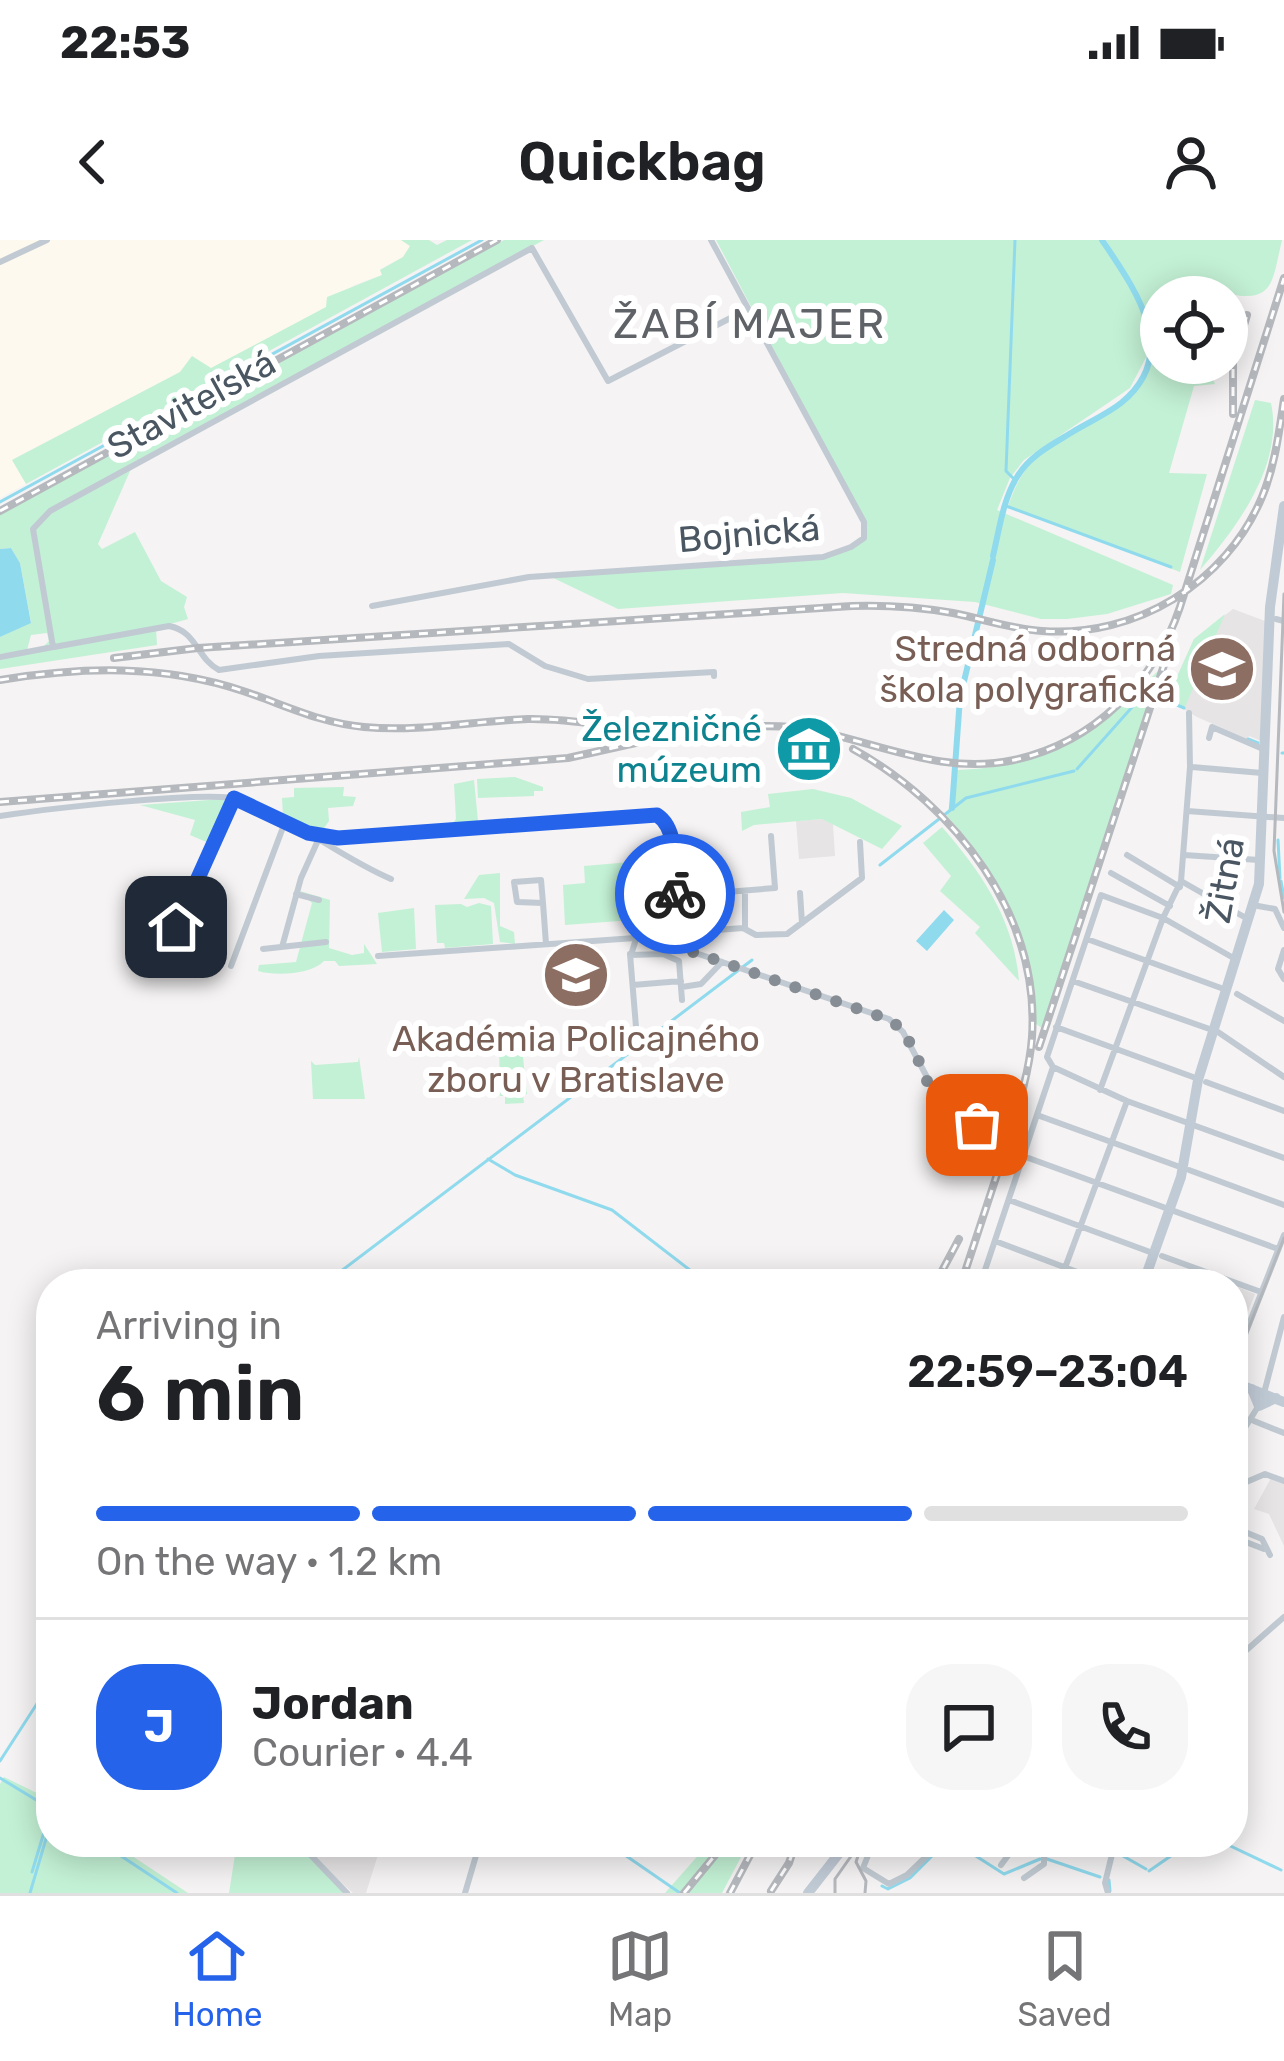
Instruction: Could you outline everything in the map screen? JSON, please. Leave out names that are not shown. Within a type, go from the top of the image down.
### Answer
[{"type":"main road","points":[[1267,816],[1284,506]]},
{"type":"main road","points":[[1267,816],[1284,542]]},
{"type":"main road","name":"Žitná","points":[[1216,1032],[1256,900],[1267,816]]},
{"type":"main road","name":"Žitná","points":[[1151,1269],[1182,1173],[1196,1087],[1258,906],[1267,816]]},
{"type":"main road","points":[[811,1893],[839,1857]]},
{"type":"street","points":[[0,262],[47,240]]},
{"type":"street","name":"Bojnická","points":[[372,606],[529,577],[823,557],[862,539],[867,532],[864,522],[710,240]]},
{"type":"street","name":"Staviteľská","points":[[52,647],[33,529],[40,519],[532,248],[600,373],[610,382],[748,309]]},
{"type":"street","points":[[0,657],[170,626],[187,633],[208,664],[225,670],[303,658],[509,644],[545,666],[588,679],[714,672],[714,676]]},
{"type":"street","points":[[1100,1090],[1180,884],[1190,767],[1189,713]]},
{"type":"street","points":[[1209,738],[1212,727],[1267,751]]},
{"type":"street","points":[[1190,767],[1266,773]]},
{"type":"street","points":[[170,939],[234,798]]},
{"type":"street","points":[[0,816],[234,798],[321,837],[391,879]]},
{"type":"street","points":[[1187,811],[1284,818]]},
{"type":"street","points":[[321,837],[653,815],[665,820],[671,836],[678,933],[687,950]]},
{"type":"street","points":[[231,966],[285,822]]},
{"type":"street","points":[[676,900],[775,888],[771,836]]},
{"type":"street","points":[[282,947],[296,895],[321,837]]},
{"type":"street","points":[[745,890],[746,925],[756,935],[787,934],[865,876],[860,842]]},
{"type":"street","points":[[1127,855],[1248,919]]},
{"type":"street","points":[[1184,855],[1262,860]]},
{"type":"street","points":[[1111,873],[1170,906]]},
{"type":"street","points":[[502,883],[541,880],[546,944]]},
{"type":"street","points":[[514,882],[517,902],[542,903]]},
{"type":"street","points":[[800,892],[802,923]]},
{"type":"street","points":[[296,895],[319,900]]},
{"type":"street","points":[[1238,960],[1163,918],[1101,895],[1046,1059],[1100,1090],[1284,1158]]},
{"type":"street","points":[[636,1027],[630,954],[636,939],[659,929],[676,900]]},
{"type":"street","points":[[1258,906],[1275,909],[1284,928]]},
{"type":"street","points":[[678,933],[746,925]]},
{"type":"street","points":[[378,956],[636,939],[687,950],[892,1021],[945,1111],[1028,1142]]},
{"type":"street","points":[[1087,939],[1221,988]]},
{"type":"street","points":[[263,950],[326,942]]},
{"type":"street","points":[[1284,950],[1278,969],[1284,979]]},
{"type":"street","points":[[630,954],[663,954],[678,960],[682,1000]]},
{"type":"street","points":[[633,985],[701,984],[722,962]]},
{"type":"street","points":[[1073,981],[1216,1032],[1284,1077]]},
{"type":"street","points":[[1237,994],[1284,1021]]},
{"type":"street","points":[[1056,1027],[1193,1077]]},
{"type":"street","points":[[986,1269],[1053,1067]]},
{"type":"street","points":[[1206,1082],[1284,1111]]},
{"type":"street","points":[[995,1241],[1065,1268],[1127,1101]]},
{"type":"street","points":[[1037,1114],[1284,1205]]},
{"type":"street","points":[[1023,1156],[1278,1250]]},
{"type":"street","points":[[1009,1200],[1150,1252]]},
{"type":"street","points":[[1248,1327],[1284,1235]]},
{"type":"street","points":[[1162,1256],[1198,1269]]},
{"type":"street","points":[[1248,1287],[1262,1292]]},
{"type":"street","points":[[1248,1426],[1267,1398],[1284,1318]]},
{"type":"street","points":[[1252,1420],[1284,1433]]},
{"type":"street","points":[[1248,1482],[1268,1475],[1284,1481]]},
{"type":"street","points":[[1248,1539],[1269,1553]]},
{"type":"street","points":[[1248,1649],[1284,1617]]},
{"type":"street","points":[[312,1857],[347,1893]]},
{"type":"street","points":[[465,1893],[476,1857]]},
{"type":"street","points":[[867,1857],[862,1868],[889,1884],[926,1857]]},
{"type":"street","points":[[1001,1865],[1007,1857]]},
{"type":"street","points":[[1024,1878],[1044,1864],[1044,1857]]},
{"type":"street","points":[[1108,1893],[1105,1883],[1111,1857]]},
{"type":"shaded area","points":[[0,240],[401,240],[410,246],[403,257],[380,269],[382,275],[354,285],[327,307],[211,368],[192,356],[180,372],[13,459],[26,484],[0,498]]},
{"type":"shaded area","name":"Stredná odborná škola polygrafická","points":[[1233,609],[1265,621],[1264,742],[1197,717],[1167,699],[1194,639]]},
{"type":"shaded area","points":[[823,819],[833,824],[835,856],[799,859],[796,821]]},
{"type":"shaded area","points":[[1271,1478],[1284,1483],[1284,1546],[1269,1514],[1254,1509]]},
{"type":"shaded area","points":[[313,1857],[377,1857],[366,1893],[353,1893]]},
{"type":"green space","points":[[401,240],[429,240],[437,245],[472,240],[26,484],[12,460],[180,372],[192,356],[211,368],[326,307],[327,297],[382,275],[380,270],[403,257],[410,246]]},
{"type":"green space","points":[[504,240],[544,240],[134,462],[98,544],[102,549],[135,532],[161,581],[187,597],[188,619],[156,628],[157,645],[0,669],[0,658],[43,647],[49,641],[47,633],[31,635],[27,650],[0,654],[0,637],[31,622],[20,563],[11,548],[0,549],[0,515]]},
{"type":"green space","points":[[716,240],[1103,240],[1119,264],[1106,240],[1282,240],[1273,278],[1254,296],[1248,296],[1248,276],[1140,276],[1140,369],[1130,388],[1024,460],[1010,478],[997,510],[1173,585],[1171,594],[1107,614],[1067,619],[1041,619],[975,602],[843,593],[618,609],[545,574],[831,556],[864,539],[866,525]]},
{"type":"green space","points":[[1140,382],[1215,384],[1194,386],[1169,473],[1207,474],[1180,572],[1008,506],[1019,480],[1037,458],[1108,413]]},
{"type":"green space","points":[[1255,400],[1271,403],[1271,449],[1264,471],[1243,514],[1200,570]]},
{"type":"green space","points":[[1225,614],[1185,707],[1167,699],[1194,639]]},
{"type":"green space","points":[[1160,669],[1042,1028],[1036,1024],[1030,966],[1012,911],[983,861],[947,816],[957,770],[1021,762],[1070,743]]},
{"type":"green space","points":[[515,777],[543,791],[534,791],[534,796],[478,798],[477,779]]},
{"type":"green space","points":[[474,780],[478,821],[453,823],[454,784]]},
{"type":"green space","points":[[344,787],[343,796],[356,797],[353,806],[328,808],[329,821],[320,834],[283,816],[282,798],[294,797],[294,788]]},
{"type":"green space","points":[[813,789],[851,798],[902,826],[882,849],[822,819],[754,825],[742,831],[741,812],[770,807],[768,794]]},
{"type":"green space","points":[[223,799],[229,805],[211,844],[190,835],[195,820],[140,805]]},
{"type":"green space","points":[[551,824],[553,829],[439,837],[443,832]]},
{"type":"green space","points":[[942,827],[970,861],[1003,917],[1019,981],[975,933],[980,927],[940,891],[951,876],[923,843]]},
{"type":"green space","points":[[666,859],[670,899],[660,918],[565,925],[563,885],[585,883],[584,866]]},
{"type":"green space","points":[[500,873],[500,926],[514,932],[515,944],[500,942],[494,903],[484,898],[464,899],[479,875]]},
{"type":"green space","points":[[300,891],[330,900],[329,948],[352,955],[364,953],[364,944],[377,964],[339,966],[324,961],[292,973],[258,971],[259,965],[296,962],[312,903]]},
{"type":"green space","points":[[435,905],[491,906],[493,944],[445,948],[444,943],[437,943]]},
{"type":"green space","points":[[414,908],[416,949],[382,952],[378,913]]},
{"type":"green space","points":[[521,1039],[527,1094],[524,1103],[505,1104],[505,1096],[500,1096],[499,1041]]},
{"type":"green space","points":[[359,1057],[365,1099],[313,1099],[311,1061],[315,1065],[358,1062]]},
{"type":"green space","points":[[4,1777],[36,1793],[36,1857],[134,1857],[188,1893],[0,1893],[0,1784]]},
{"type":"green space","points":[[235,1857],[309,1857],[345,1893],[229,1893]]},
{"type":"green space","points":[[697,1857],[741,1857],[722,1893],[665,1893]]},
{"type":"water","points":[[11,548],[20,563],[31,623],[0,637],[0,549]]},
{"type":"water","points":[[944,910],[954,920],[927,951],[916,941]]},
{"type":"waterway","points":[[0,502],[482,240]]},
{"type":"waterway","points":[[1015,240],[1006,471],[1015,480]]},
{"type":"waterway","points":[[993,556],[1008,495],[1022,469],[1050,445],[1121,403],[1139,384],[1149,363],[1147,321],[1102,240]]},
{"type":"waterway","points":[[1006,506],[1171,567]]},
{"type":"waterway","points":[[952,808],[960,698],[993,560]]},
{"type":"waterway","points":[[1077,769],[1142,696],[1152,695]]},
{"type":"waterway","points":[[1161,698],[1184,708]]},
{"type":"waterway","points":[[1248,739],[1258,743]]},
{"type":"waterway","points":[[880,865],[966,798],[1074,771]]},
{"type":"waterway","points":[[1278,840],[1280,878]]},
{"type":"waterway","points":[[1281,881],[1284,898]]},
{"type":"waterway","points":[[344,1269],[752,960]]},
{"type":"waterway","points":[[488,1159],[515,1175],[612,1210],[689,1269]]},
{"type":"waterway","points":[[0,1761],[36,1705]]},
{"type":"waterway","points":[[0,1778],[36,1800]]},
{"type":"waterway","points":[[1248,1854],[1281,1870]]},
{"type":"waterway","points":[[32,1872],[37,1857]]},
{"type":"waterway","points":[[30,1893],[41,1857]]},
{"type":"waterway","points":[[123,1857],[177,1893]]},
{"type":"waterway","points":[[628,1857],[680,1893]]},
{"type":"waterway","points":[[882,1886],[888,1889],[910,1878],[931,1857]]},
{"type":"waterway","points":[[977,1857],[1004,1874],[1040,1859]]},
{"type":"waterway","points":[[1125,1857],[1146,1869]]},
{"type":"waterway","points":[[1149,1871],[1169,1857]]},
{"type":"waterway","points":[[1047,1859],[1100,1877]]},
{"type":"waterway","points":[[1109,1880],[1110,1891]]},
{"type":"tram line","points":[[1284,594],[1274,851],[1284,912]]},
{"type":"tram line","points":[[1248,1330],[1284,1238]]},
{"type":"tram line","points":[[835,1893],[835,1879],[850,1857]]},
{"type":"tram line","points":[[858,1857],[865,1893]]},
{"type":"railway","points":[[0,511],[497,240]]},
{"type":"railway","points":[[0,680],[122,670],[183,676],[243,691],[317,718],[364,727],[528,719],[664,731],[775,726],[957,763],[985,764],[1043,752],[1095,724],[1117,705],[1155,660],[1169,634],[1284,278]]},
{"type":"railway","points":[[1233,384],[1233,414]]},
{"type":"railway","points":[[114,658],[198,648],[852,606],[928,609],[1042,631],[1111,625],[1174,599],[1226,555],[1262,497],[1284,399]]},
{"type":"railway","points":[[1039,1047],[1164,665]]},
{"type":"railway","points":[[0,802],[568,758],[658,738]]},
{"type":"railway","points":[[853,749],[926,801],[957,833],[1006,907],[1022,949],[1031,992],[1032,1037],[1001,1162]]},
{"type":"railway","points":[[966,1269],[1005,1150]]},
{"type":"railway","points":[[943,1269],[959,1239]]},
{"type":"railway","points":[[684,1893],[714,1857]]},
{"type":"railway","points":[[730,1893],[749,1857]]},
{"type":"railway","points":[[771,1891],[791,1857]]},
{"type":"way so far","points":[[675,894],[678,933],[687,950],[891,1020],[903,1033],[943,1109],[977,1125]]},
{"type":"place","name":"Stredná odborná škola polygrafická","points":[[1222,669]]},
{"type":"place","name":"Železničné múzeum","points":[[809,749]]},
{"type":"place","name":"Akadémia Policajného zboru v Bratislave","points":[[576,975]]},
{"type":"district","name":"ŽABÍ MAJER","points":[[750,323]]},
{"type":"route","points":[[176,927],[234,798],[308,833],[338,838],[657,815],[670,831],[675,894]]}]
